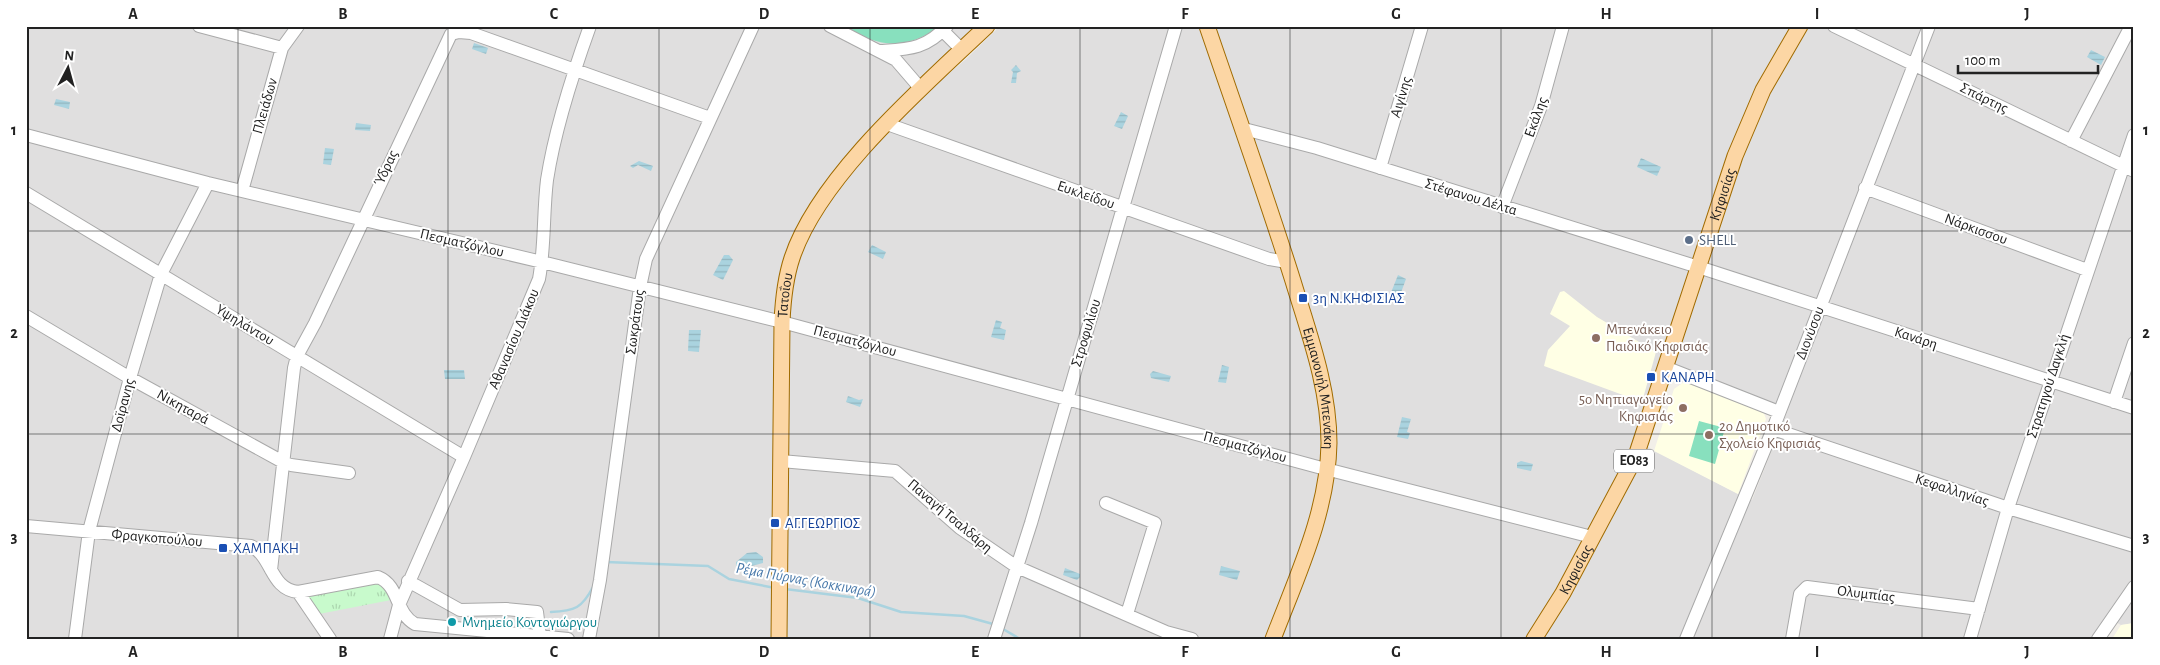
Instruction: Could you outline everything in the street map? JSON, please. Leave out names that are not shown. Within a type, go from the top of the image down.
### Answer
[{"type":"main road","name":"Τατοΐου","points":[[779,639],[782,322],[784,291],[791,259],[807,224],[832,187],[921,88],[987,26]]},
{"type":"main road","name":"Εμμανουήλ Μπενάκη","points":[[1207,26],[1244,129],[1318,360],[1329,444],[1317,521],[1273,639]]},
{"type":"main road","name":"Κηφισίας","points":[[1534,639],[1555,607],[1636,456],[1698,267],[1750,119],[1763,90],[1800,26]]},
{"type":"street","points":[[199,26],[282,48]]},
{"type":"street","name":"Πλειάδων","points":[[242,191],[282,48],[298,26]]},
{"type":"street","name":"Αθανασίου Διάκου","points":[[390,639],[398,605],[464,457],[539,279],[542,262],[544,204],[548,178],[574,69],[590,26]]},
{"type":"street","name":"Σωκράτους","points":[[589,639],[601,573],[640,287],[646,259],[753,26]]},
{"type":"street","points":[[830,26],[896,60],[921,88]]},
{"type":"street","name":"Στροφυλίου","points":[[997,631],[1176,26]]},
{"type":"street","name":"Αιγίνης","points":[[1380,168],[1422,26]]},
{"type":"street","name":"Εκάλης","points":[[1502,206],[1544,98],[1563,26]]},
{"type":"street","name":"Σπάρτης","points":[[1834,26],[2128,168]]},
{"type":"street","name":"Διονύσου","points":[[1686,639],[1773,429],[1928,26]]},
{"type":"street","points":[[2071,141],[2131,26]]},
{"type":"street","points":[[880,51],[914,49],[933,40],[945,29],[962,50]]},
{"type":"street","name":"Ύδρας","points":[[271,570],[297,356],[315,323],[362,219],[451,34],[459,32],[471,33],[710,118]]},
{"type":"street","name":"Ευκλείδου","points":[[887,124],[1269,259],[1286,262]]},
{"type":"street","name":"Στέφανου Δέλτα","points":[[1244,129],[1380,168],[1698,267]]},
{"type":"street","name":"Πεσματζόγλου","points":[[26,135],[208,183],[542,262],[782,322],[1326,469],[1592,537]]},
{"type":"street","name":"Στρατηγού Δαγκλή","points":[[1970,639],[2008,508],[2087,270],[2128,168],[2134,135]]},
{"type":"street","name":"Δοϊρανης","points":[[75,639],[89,531],[130,378],[161,274],[208,183]]},
{"type":"street","name":"Νάρκισσου","points":[[1865,188],[2087,270]]},
{"type":"street","name":"Υψηλάντου","points":[[26,193],[464,457]]},
{"type":"street","name":"Κανάρη","points":[[1698,267],[2134,408]]},
{"type":"street","name":"Νικηταρά","points":[[26,316],[130,378],[283,462],[291,465],[349,473]]},
{"type":"street","points":[[2114,402],[2134,343]]},
{"type":"street","points":[[1665,366],[1779,412]]},
{"type":"street","name":"Κεφαλληνίας","points":[[1773,429],[2008,508],[2134,546]]},
{"type":"street","name":"Παναγή Τσαλδάρη","points":[[781,461],[895,471],[960,528],[1017,567],[1166,632],[1192,639]]},
{"type":"street","points":[[1106,504],[1155,523],[1127,614]]},
{"type":"street","name":"Φραγκοπούλου","points":[[26,526],[250,546],[263,555],[284,589],[298,592]]},
{"type":"street","points":[[330,639],[298,592],[378,578],[391,585],[404,616],[415,624],[568,639]]},
{"type":"street","points":[[408,581],[460,610],[506,609],[537,612],[540,636]]},
{"type":"street","name":"Ολυμπίας","points":[[1792,639],[1800,594],[1807,587],[1979,609]]},
{"type":"street","points":[[2098,639],[2134,587]]},
{"type":"shaded area","points":[[26,26],[979,26],[927,78],[790,250],[776,639],[26,639]]},
{"type":"shaded area","points":[[1000,26],[1791,26],[1763,73],[1735,137],[1692,262],[1635,443],[1564,578],[1526,639],[783,639],[790,307],[792,281],[805,241],[843,182],[867,154],[919,99],[966,59]]},
{"type":"shaded area","points":[[1808,26],[2134,26],[2134,623],[2121,625],[2106,617],[2092,639],[1540,639],[1646,446],[1752,500],[1788,410],[1671,365],[1758,115]]},
{"type":"shaded area","name":"Μπενάκειο Παιδικό Κηφισιάς","points":[[1564,291],[1597,317],[1656,352],[1642,402],[1544,366],[1548,350],[1570,326],[1550,314],[1560,292]]},
{"type":"shaded area","name":"2ο Δημοτικό Σχολείο Κηφισιάς","points":[[1684,382],[1763,411],[1766,419],[1738,494],[1654,451],[1674,389]]},
{"type":"shaded area","points":[[2134,623],[2134,639],[2112,639],[2121,625]]},
{"type":"green space","points":[[844,26],[941,26],[916,39],[893,44],[870,39]]},
{"type":"green space","points":[[1699,421],[1725,428],[1715,464],[1689,456]]},
{"type":"green space","points":[[374,582],[384,587],[391,600],[319,614],[307,596]]},
{"type":"water","points":[[474,43],[488,48],[486,54],[472,49]]},
{"type":"water","points":[[2091,50],[2105,57],[2101,65],[2087,57]]},
{"type":"water","points":[[1016,65],[1021,71],[1017,73],[1016,83],[1011,83],[1013,72],[1011,70]]},
{"type":"water","points":[[56,99],[70,102],[69,109],[54,105]]},
{"type":"water","points":[[1121,112],[1128,116],[1122,129],[1114,126]]},
{"type":"water","points":[[356,123],[371,125],[370,131],[355,130]]},
{"type":"water","points":[[325,148],[334,149],[331,165],[323,164]]},
{"type":"water","points":[[1641,158],[1661,167],[1657,176],[1637,167]]},
{"type":"water","points":[[639,161],[653,166],[651,171],[638,165],[633,168],[630,166]]},
{"type":"water","points":[[872,245],[886,252],[883,259],[868,252]]},
{"type":"water","points":[[724,255],[729,255],[733,260],[723,280],[713,275]]},
{"type":"water","points":[[1398,275],[1406,279],[1399,298],[1390,295]]},
{"type":"water","points":[[996,320],[1002,322],[1000,328],[1006,330],[1004,340],[991,337]]},
{"type":"water","points":[[689,330],[701,330],[699,352],[688,351]]},
{"type":"water","points":[[1222,365],[1229,367],[1226,383],[1218,382]]},
{"type":"water","points":[[444,370],[464,370],[465,379],[445,379]]},
{"type":"water","points":[[1153,371],[1171,376],[1169,382],[1151,378],[1150,374]]},
{"type":"water","points":[[848,396],[859,400],[863,399],[860,407],[846,402]]},
{"type":"water","points":[[1402,417],[1411,419],[1407,432],[1410,433],[1408,439],[1397,437]]},
{"type":"water","points":[[1521,461],[1533,464],[1531,471],[1517,468],[1517,463]]},
{"type":"water","points":[[756,552],[763,557],[763,563],[736,570],[736,562],[747,553]]},
{"type":"water","points":[[1221,566],[1240,571],[1237,580],[1219,575]]},
{"type":"water","points":[[1065,568],[1080,574],[1080,577],[1077,580],[1063,575]]},
{"type":"waterway","name":"Ρέμα Πύρνας (Κοκκιναρά)","points":[[606,562],[708,566],[729,579],[775,588]]},
{"type":"waterway","name":"Ρέμα Πύρνας (Κοκκιναρά)","points":[[551,612],[566,611],[577,607],[585,600],[593,587]]},
{"type":"waterway","name":"Ρέμα Πύρνας (Κοκκιναρά)","points":[[785,589],[858,598],[901,612],[964,616],[993,624]]},
{"type":"waterway","name":"Ρέμα Πύρνας (Κοκκιναρά)","points":[[1003,629],[1020,639]]},
{"type":"place","name":"SHELL","points":[[1689,240]]},
{"type":"place","name":"3η Ν.ΚΗΦΙΣΙΑΣ","points":[[1303,298]]},
{"type":"place","name":"Μπενάκειο Παιδικό Κηφισιάς","points":[[1596,338]]},
{"type":"place","name":"ΚΑΝΑΡΗ","points":[[1651,377]]},
{"type":"place","name":"5ο Νηπιαγωγείο Κηφισιάς","points":[[1683,408]]},
{"type":"place","name":"2ο Δημοτικό Σχολείο Κηφισιάς","points":[[1709,435]]},
{"type":"place","name":"ΑΓ.ΓΕΩΡΓΙΟΣ","points":[[775,523]]},
{"type":"place","name":"ΧΑΜΠΑΚΗ","points":[[223,548]]},
{"type":"place","name":"Μνημείο Κοντογιώργου","points":[[452,622]]}]
